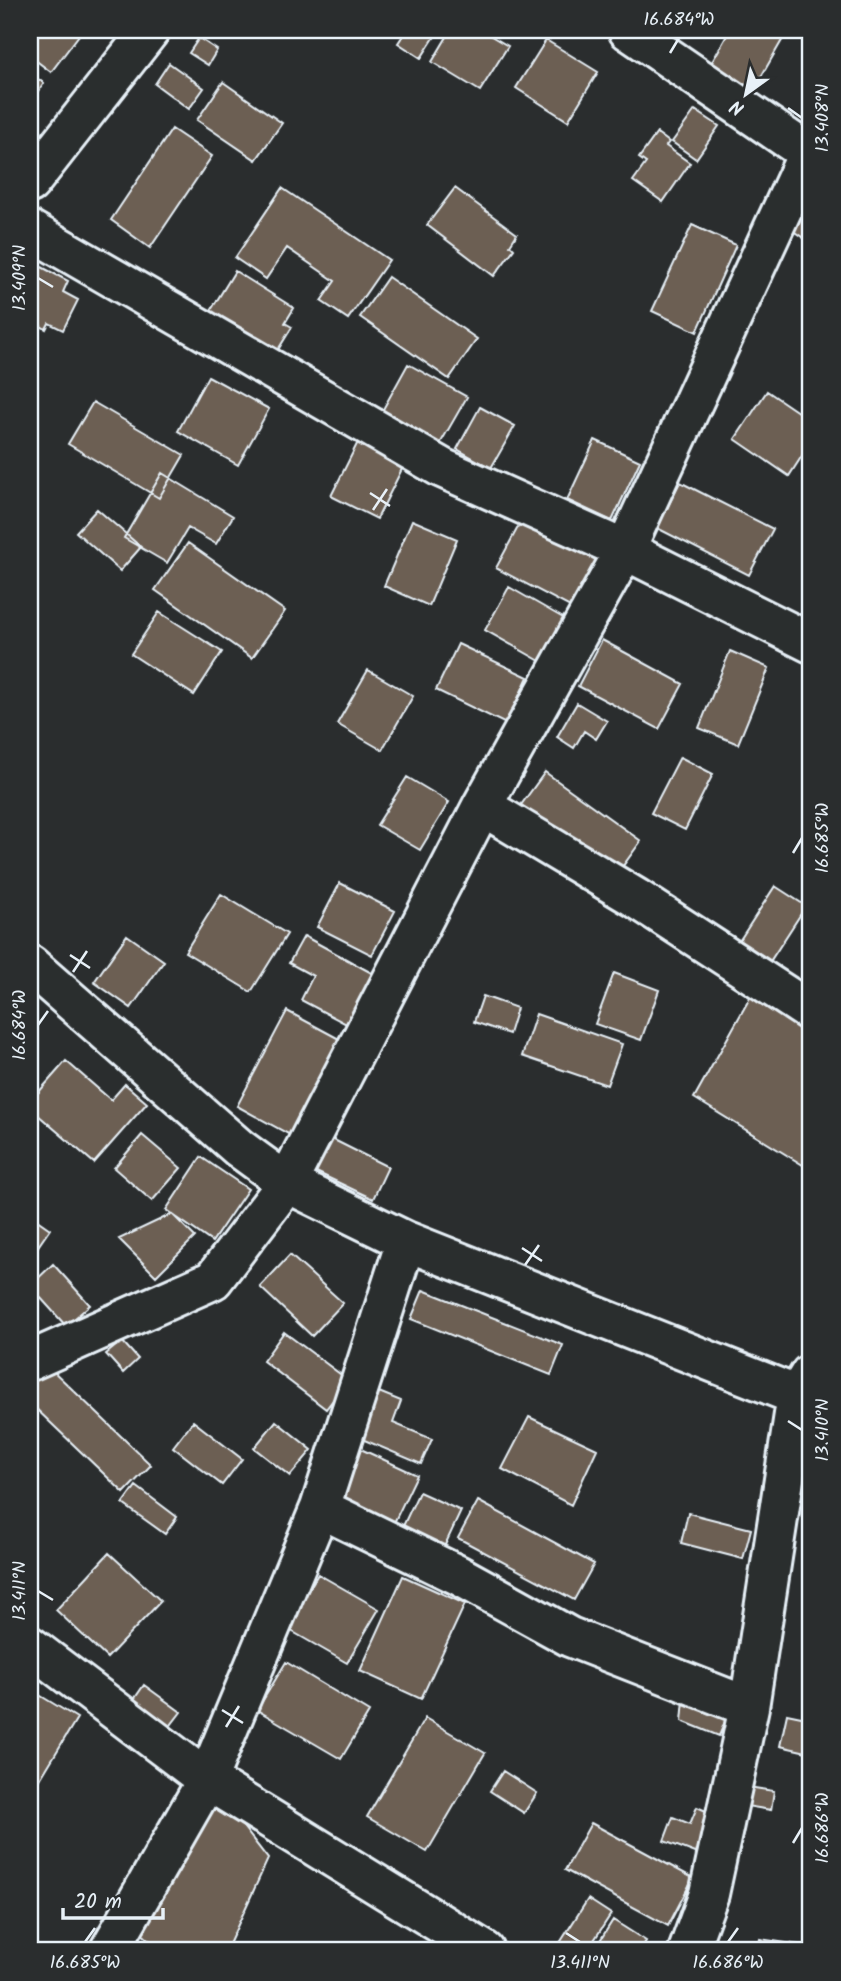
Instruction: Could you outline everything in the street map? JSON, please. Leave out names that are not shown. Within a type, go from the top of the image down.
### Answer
[{"type":"street","points":[[30,183],[150,30]]},
{"type":"street","points":[[30,1361],[213,1280],[287,1183],[482,806],[625,550],[810,152],[628,30]]},
{"type":"street","points":[[30,230],[442,468],[625,550],[811,643]]},
{"type":"street","points":[[482,806],[636,898],[811,1012]]},
{"type":"street","points":[[30,965],[239,1148],[287,1183],[406,1241],[806,1389],[748,1707],[709,1894],[688,1951]]},
{"type":"street","points":[[109,1951],[207,1780],[320,1508],[406,1241]]},
{"type":"street","points":[[320,1508],[458,1575],[570,1637],[748,1707]]},
{"type":"street","points":[[30,1646],[207,1780],[485,1951]]},
{"type":"building","points":[[30,30],[73,30],[79,35],[51,72],[30,56]]},
{"type":"building","points":[[403,30],[439,30],[421,58],[398,43],[406,31]]},
{"type":"building","points":[[451,30],[481,30],[508,46],[480,91],[432,62]]},
{"type":"building","points":[[730,30],[788,30],[750,96],[707,71]]},
{"type":"building","points":[[199,38],[217,50],[208,65],[189,53]]},
{"type":"building","points":[[546,40],[598,72],[568,121],[516,88]]},
{"type":"building","points":[[169,63],[204,88],[189,109],[155,84]]},
{"type":"building","points":[[30,74],[44,83],[30,105]]},
{"type":"building","points":[[223,82],[282,123],[256,160],[197,120]]},
{"type":"building","points":[[695,110],[719,126],[696,159],[672,142]]},
{"type":"building","points":[[172,129],[212,156],[150,248],[111,220]]},
{"type":"building","points":[[657,133],[669,142],[666,146],[690,163],[663,202],[633,181],[646,163],[639,158]]},
{"type":"building","points":[[282,188],[389,260],[348,319],[321,301],[335,281],[287,248],[266,279],[235,258]]},
{"type":"building","points":[[455,188],[517,234],[510,245],[514,249],[494,276],[427,225]]},
{"type":"building","points":[[800,198],[811,205],[811,243],[783,224]]},
{"type":"building","points":[[692,225],[736,245],[697,332],[652,311]]},
{"type":"building","points":[[38,265],[68,281],[63,292],[78,300],[63,330],[49,323],[46,329],[30,320],[30,273],[33,275]]},
{"type":"building","points":[[235,271],[294,308],[285,323],[292,327],[271,361],[205,320]]},
{"type":"building","points":[[388,277],[477,339],[449,379],[360,317]]},
{"type":"building","points":[[408,364],[467,397],[440,444],[382,411]]},
{"type":"building","points":[[208,376],[269,409],[238,465],[178,431]]},
{"type":"building","points":[[767,391],[811,421],[811,442],[789,476],[735,439]]},
{"type":"building","points":[[93,402],[184,455],[159,498],[68,444]]},
{"type":"building","points":[[480,407],[515,426],[491,468],[457,449]]},
{"type":"building","points":[[362,434],[408,457],[377,519],[331,496]]},
{"type":"building","points":[[595,440],[640,461],[612,521],[567,500]]},
{"type":"building","points":[[162,473],[233,516],[216,544],[188,528],[167,563],[124,538]]},
{"type":"building","points":[[680,482],[773,529],[749,575],[657,528]]},
{"type":"building","points":[[97,509],[141,547],[120,571],[76,532]]},
{"type":"building","points":[[524,516],[599,557],[572,608],[496,568]]},
{"type":"building","points":[[412,520],[457,539],[429,606],[384,586]]},
{"type":"building","points":[[188,543],[285,611],[252,658],[155,590]]},
{"type":"building","points":[[509,587],[565,619],[540,661],[485,630]]},
{"type":"building","points":[[159,612],[222,652],[194,695],[131,654]]},
{"type":"building","points":[[602,640],[683,684],[659,729],[578,686]]},
{"type":"building","points":[[458,644],[528,677],[506,724],[436,690]]},
{"type":"building","points":[[730,651],[769,668],[738,744],[699,728]]},
{"type":"building","points":[[368,670],[413,696],[382,750],[337,724]]},
{"type":"building","points":[[577,703],[607,721],[596,739],[584,731],[574,748],[557,737]]},
{"type":"building","points":[[680,757],[713,774],[685,830],[651,813]]},
{"type":"building","points":[[545,772],[641,841],[617,874],[521,805]]},
{"type":"building","points":[[407,777],[449,802],[420,850],[377,825]]},
{"type":"building","points":[[340,883],[395,911],[372,955],[317,927]]},
{"type":"building","points":[[775,886],[806,906],[767,966],[736,946]]},
{"type":"building","points":[[221,894],[287,934],[251,992],[185,952]]},
{"type":"building","points":[[127,935],[164,961],[131,1008],[94,982]]},
{"type":"building","points":[[304,936],[379,977],[352,1027],[301,1000],[313,976],[289,963]]},
{"type":"building","points":[[614,973],[659,990],[641,1040],[595,1024]]},
{"type":"building","points":[[756,987],[811,1024],[811,1170],[694,1098]]},
{"type":"building","points":[[483,996],[517,1008],[509,1034],[474,1022]]},
{"type":"building","points":[[287,1011],[341,1040],[290,1135],[237,1106]]},
{"type":"building","points":[[536,1014],[622,1044],[607,1085],[522,1056]]},
{"type":"building","points":[[66,1061],[111,1100],[125,1084],[147,1103],[94,1163],[30,1108],[30,1102]]},
{"type":"building","points":[[142,1135],[181,1168],[152,1201],[114,1168]]},
{"type":"building","points":[[330,1138],[388,1167],[373,1199],[314,1171]]},
{"type":"building","points":[[201,1157],[248,1189],[212,1242],[166,1210]]},
{"type":"building","points":[[172,1214],[195,1237],[156,1276],[119,1239]]},
{"type":"building","points":[[30,1215],[50,1229],[30,1258]]},
{"type":"building","points":[[290,1255],[343,1303],[312,1336],[260,1287]]},
{"type":"building","points":[[53,1264],[90,1305],[66,1326],[30,1286]]},
{"type":"building","points":[[423,1290],[563,1345],[551,1375],[411,1319]]},
{"type":"building","points":[[284,1332],[348,1380],[326,1409],[263,1361]]},
{"type":"building","points":[[122,1341],[138,1359],[123,1373],[106,1354]]},
{"type":"building","points":[[48,1366],[151,1465],[124,1493],[30,1403],[30,1385]]},
{"type":"building","points":[[369,1388],[401,1401],[393,1423],[432,1439],[421,1464],[350,1434]]},
{"type":"building","points":[[529,1417],[597,1449],[571,1505],[502,1469]]},
{"type":"building","points":[[193,1421],[242,1459],[222,1485],[173,1447]]},
{"type":"building","points":[[276,1421],[312,1450],[290,1476],[254,1448]]},
{"type":"building","points":[[352,1445],[417,1475],[391,1529],[327,1498]]},
{"type":"building","points":[[136,1486],[177,1517],[165,1534],[123,1504]]},
{"type":"building","points":[[419,1492],[461,1511],[438,1560],[396,1541]]},
{"type":"building","points":[[478,1501],[594,1564],[574,1600],[458,1538]]},
{"type":"building","points":[[688,1513],[751,1529],[743,1559],[681,1543]]},
{"type":"building","points":[[109,1553],[161,1601],[107,1658],[56,1610]]},
{"type":"building","points":[[318,1574],[379,1609],[347,1663],[286,1628]]},
{"type":"building","points":[[403,1576],[465,1604],[421,1699],[360,1671]]},
{"type":"building","points":[[286,1662],[369,1712],[341,1759],[257,1710]]},
{"type":"building","points":[[144,1685],[181,1712],[164,1734],[128,1708]]},
{"type":"building","points":[[36,1693],[77,1718],[39,1781],[30,1776],[30,1702]]},
{"type":"building","points":[[684,1700],[727,1717],[719,1736],[682,1721]]},
{"type":"building","points":[[787,1714],[811,1719],[811,1753],[780,1746]]},
{"type":"building","points":[[425,1718],[485,1753],[427,1852],[367,1817]]},
{"type":"building","points":[[503,1771],[537,1793],[524,1813],[490,1791]]},
{"type":"building","points":[[207,1780],[268,1859],[226,1951],[161,1951],[137,1929]]},
{"type":"building","points":[[748,1787],[774,1791],[771,1810],[746,1806]]},
{"type":"building","points":[[697,1807],[713,1814],[698,1854],[664,1841],[673,1817],[690,1824]]},
{"type":"building","points":[[591,1823],[693,1878],[668,1926],[565,1870]]},
{"type":"building","points":[[588,1899],[611,1914],[587,1951],[556,1949]]},
{"type":"building","points":[[613,1920],[646,1941],[640,1951],[594,1950]]},
{"type":"building","points":[[760,1939],[800,1945],[799,1951],[758,1951]]}]
